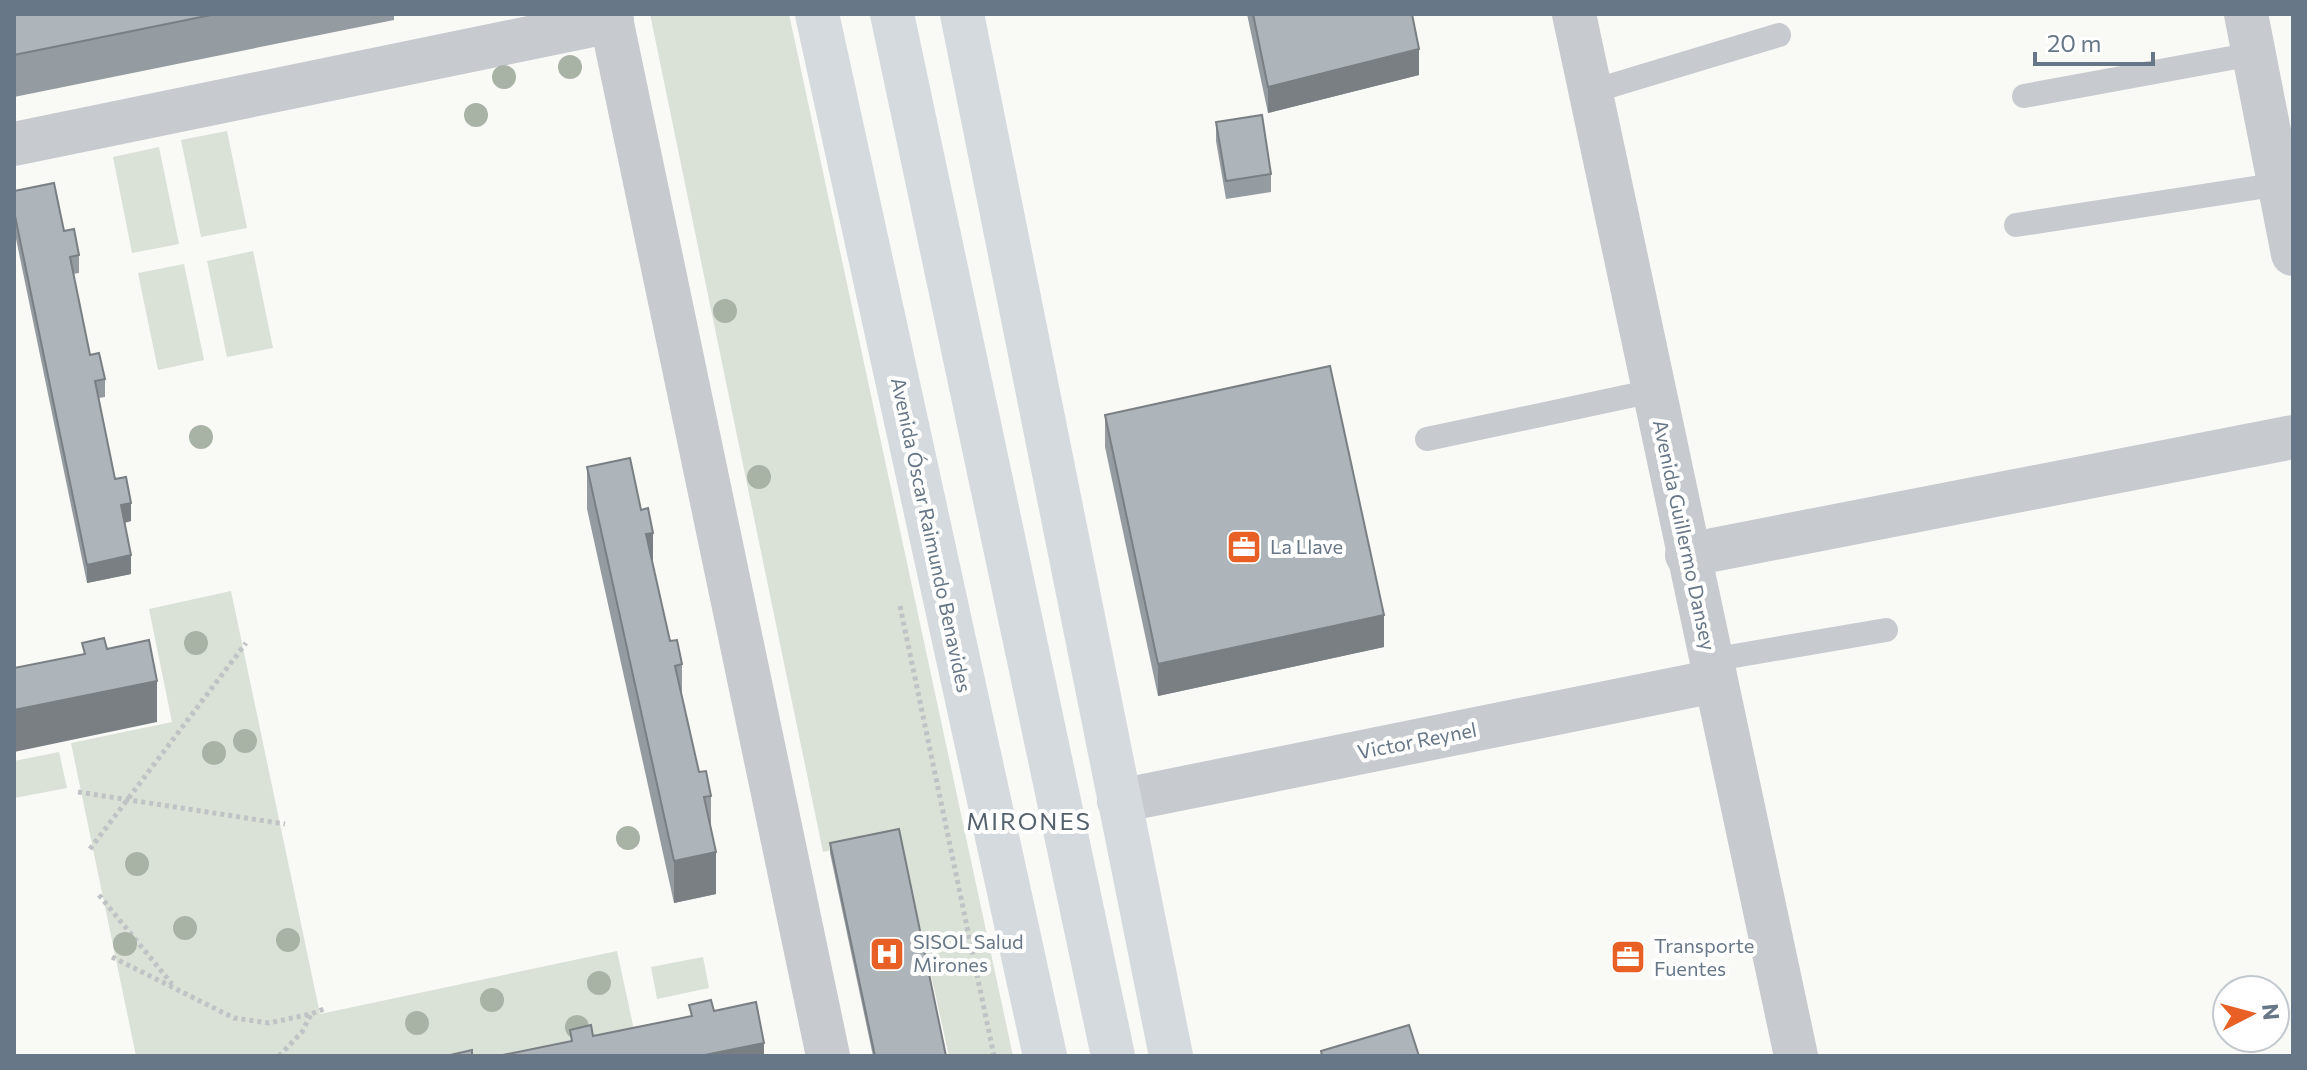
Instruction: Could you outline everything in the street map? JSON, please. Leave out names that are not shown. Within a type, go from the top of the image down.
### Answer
[{"type":"main road","name":"Avenida Óscar Raimundo Benavides","points":[[817,14],[1045,1056]]},
{"type":"main road","points":[[892,14],[1113,1056]]},
{"type":"main road","points":[[962,14],[1171,1056]]},
{"type":"street","name":"Avenida Guillermo Dansey","points":[[1574,14],[1796,1056]]},
{"type":"street","points":[[14,144],[611,17],[828,1056]]},
{"type":"street","points":[[2248,24],[2293,254]]},
{"type":"street","points":[[1687,555],[2293,437]]},
{"type":"street","name":"Victor Reynel","points":[[1119,801],[1713,670]]},
{"type":"lane","points":[[2024,96],[2248,24]]},
{"type":"lane","points":[[1590,92],[1779,35]]},
{"type":"lane","points":[[2016,225],[2280,184]]},
{"type":"lane","points":[[1427,439],[1653,391]]},
{"type":"lane","points":[[1713,670],[1886,630]]},
{"type":"path","points":[[90,849],[246,643]]},
{"type":"path","points":[[78,792],[285,824]]},
{"type":"path","points":[[99,895],[175,988]]},
{"type":"path","points":[[112,957],[234,1018],[269,1023],[324,1009]]},
{"type":"path","points":[[279,1056],[302,1032],[311,1014]]},
{"type":"shaded area","points":[[650,14],[789,14],[1013,1056],[949,1056],[900,835],[823,852]]},
{"type":"shaded area","points":[[227,131],[247,228],[201,237],[181,140]]},
{"type":"shaded area","points":[[159,147],[179,244],[132,253],[113,157]]},
{"type":"shaded area","points":[[253,251],[273,348],[227,357],[207,261]]},
{"type":"shaded area","points":[[184,264],[204,360],[158,370],[138,273]]},
{"type":"shaded area","points":[[231,591],[320,1014],[617,951],[639,1053],[624,1056],[136,1056],[71,743],[172,722],[149,609]]},
{"type":"shaded area","points":[[59,752],[67,788],[14,798],[14,761]]},
{"type":"shaded area","points":[[703,957],[709,988],[657,999],[651,967]]},
{"type":"building","points":[[14,14],[216,14],[14,55]]},
{"type":"building","points":[[1253,14],[1412,14],[1419,49],[1268,87]]},
{"type":"building","points":[[1262,115],[1271,174],[1226,181],[1216,122]]},
{"type":"building","points":[[54,183],[64,231],[74,229],[79,255],[70,257],[90,355],[99,353],[105,379],[95,381],[115,479],[126,477],[131,503],[121,505],[131,555],[87,565],[14,211],[14,191]]},
{"type":"building","name":"La Llave","points":[[1330,366],[1384,615],[1158,664],[1105,415]]},
{"type":"building","points":[[630,458],[641,510],[648,508],[653,533],[646,534],[670,641],[677,640],[682,664],[675,666],[699,772],[706,771],[711,796],[704,797],[716,852],[674,861],[587,467]]},
{"type":"building","points":[[104,638],[107,649],[149,640],[157,681],[14,710],[14,668],[85,654],[82,643]]},
{"type":"building","name":"SISOL Salud Mirones","points":[[899,829],[946,1056],[875,1056],[830,843]]},
{"type":"building","points":[[711,1000],[714,1011],[756,1002],[764,1043],[700,1056],[498,1056],[572,1041],[570,1030],[591,1025],[593,1036],[692,1016],[689,1005]]},
{"type":"building","points":[[1409,1025],[1419,1056],[1322,1056],[1321,1051]]},
{"type":"building","points":[[472,1050],[472,1056],[450,1056],[450,1055]]},
{"type":"place","name":"La Llave","points":[[1244,547]]},
{"type":"place","name":"SISOL Salud Mirones","points":[[887,954]]},
{"type":"place","name":"Transporte Fuentes","points":[[1628,957]]},
{"type":"district","name":"MIRONES","points":[[1029,822]]}]
